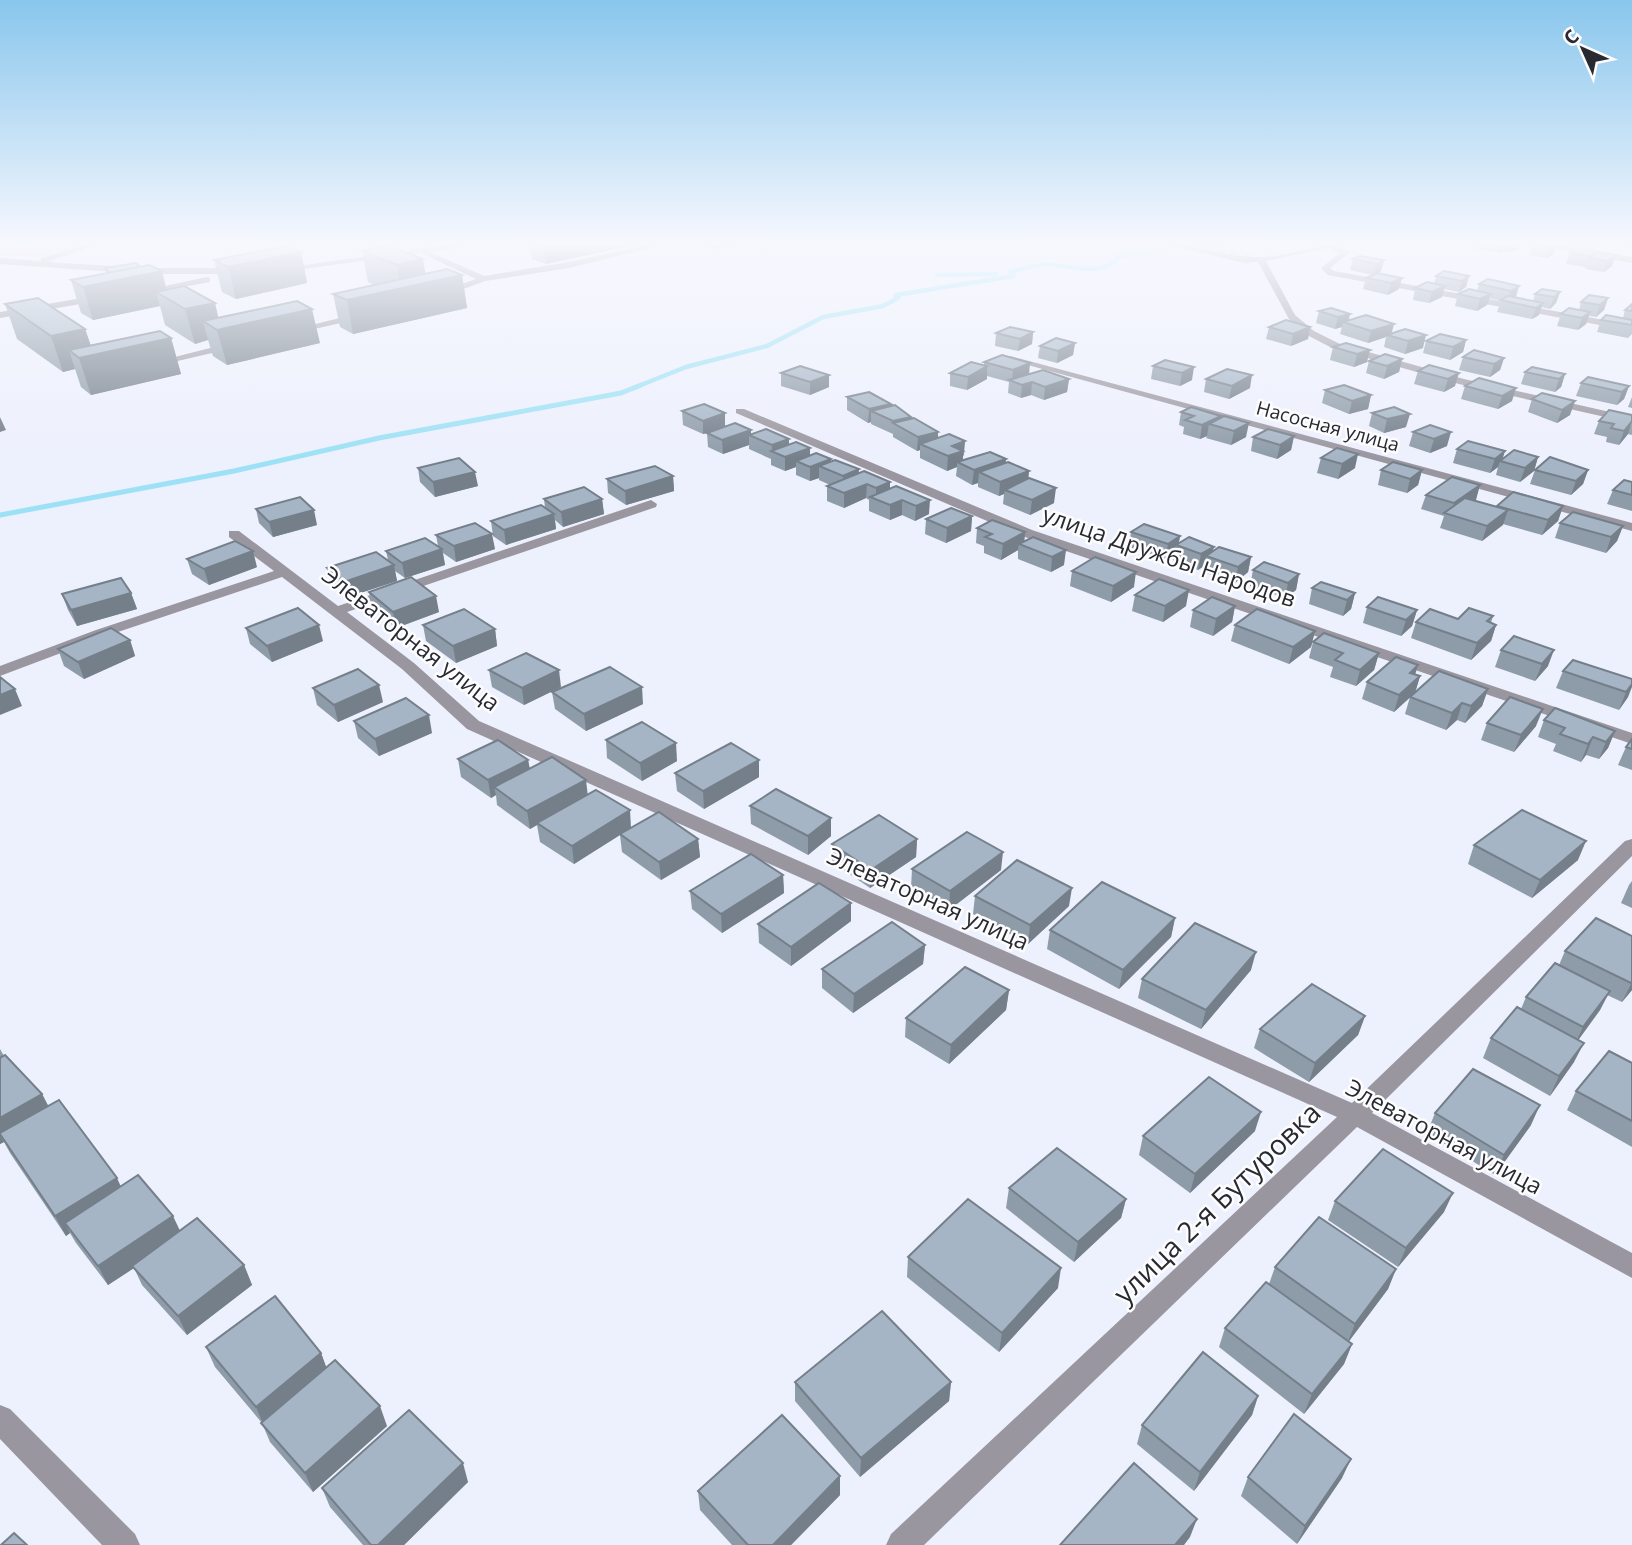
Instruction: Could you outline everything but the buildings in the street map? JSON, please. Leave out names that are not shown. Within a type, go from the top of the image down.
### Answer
[{"type":"street","points":[[280,334],[358,316]]},
{"type":"street","points":[[1292,316],[1307,330],[1326,341],[1429,373],[1632,420]]},
{"type":"street","points":[[1568,316],[1632,328]]},
{"type":"street","points":[[145,365],[240,344]]},
{"type":"street","name":"Насосная улица","points":[[1014,358],[1632,527]]},
{"type":"street","name":"улица Дружбы Народов","points":[[740,411],[1027,533],[1632,739]]},
{"type":"street","points":[[336,611],[651,504]]},
{"type":"street","name":"Элеваторная улица","points":[[234,534],[408,666],[473,725],[1355,1115],[1632,1266]]},
{"type":"street","points":[[0,671],[101,633],[285,572]]},
{"type":"street","name":"улица 2-я Бутуровка","points":[[902,1545],[1355,1115],[1632,845]]},
{"type":"street","points":[[0,1419],[124,1545]]},
{"type":"waterway","points":[[0,515],[234,471],[379,438],[621,393],[686,367],[767,346],[828,316]]}]
